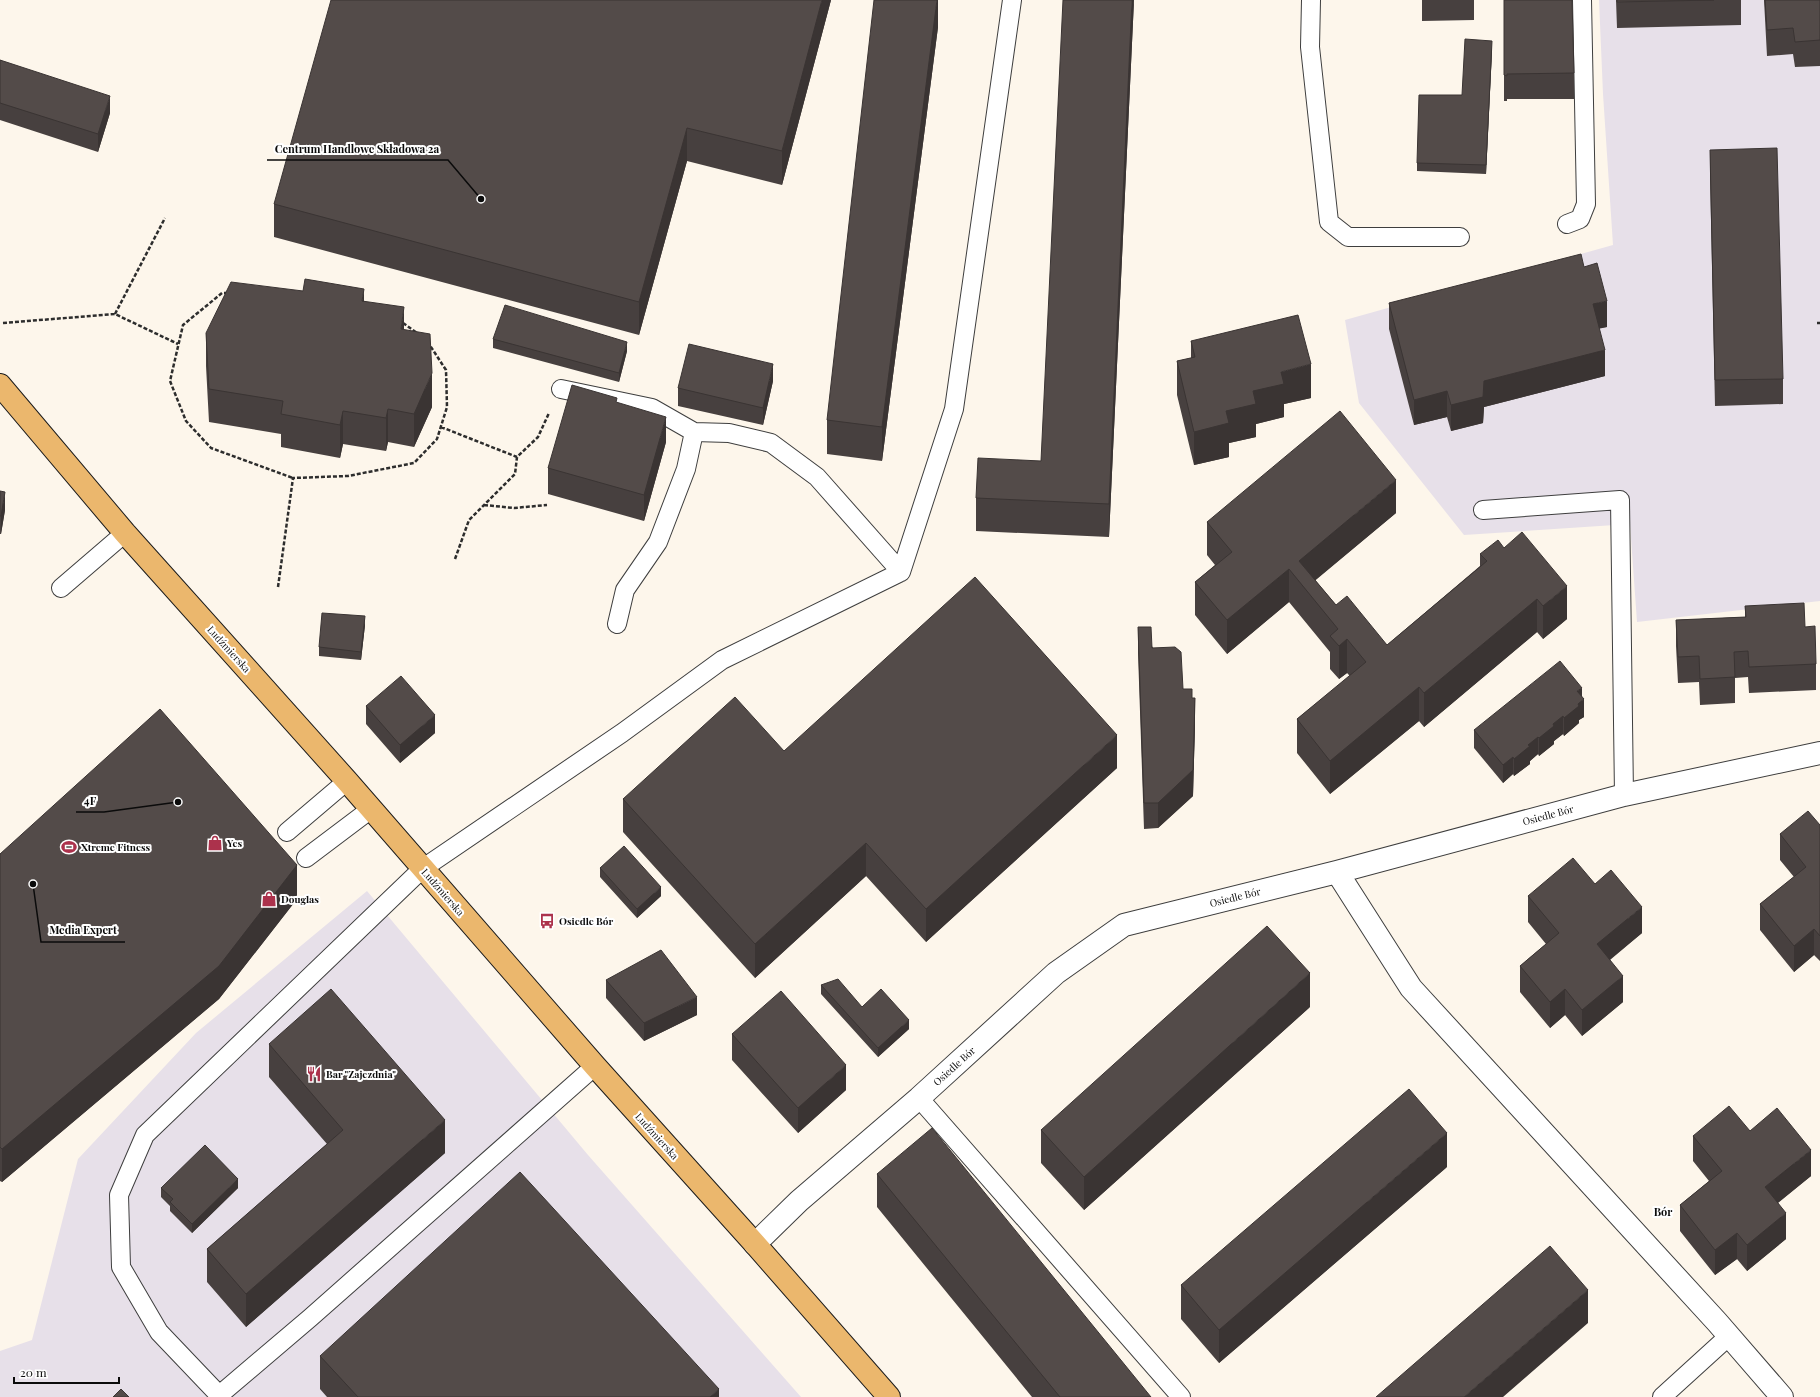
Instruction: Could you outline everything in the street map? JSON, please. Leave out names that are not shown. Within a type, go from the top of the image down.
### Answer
[{"type":"main road","name":"Ludźmierska","points":[[0,385],[125,533],[347,781],[594,1066],[755,1244],[889,1397]]},
{"type":"street","name":"Osiedle Bór","points":[[755,1244],[799,1202],[919,1098],[1056,973],[1124,925],[1337,872],[1624,795],[1820,753]]},
{"type":"street","points":[[1337,872],[1410,988],[1729,1336],[1782,1397]]},
{"type":"lane","points":[[594,1066],[310,1318],[218,1396],[159,1332],[121,1267],[119,1196],[145,1135],[422,869],[622,733],[722,660],[901,572],[954,409],[1012,0]]},
{"type":"lane","points":[[1311,0],[1310,47],[1329,222],[1348,237],[1460,237]]},
{"type":"lane","points":[[1567,224],[1580,219],[1586,204],[1582,0]]},
{"type":"lane","points":[[561,389],[652,408],[694,432],[728,433],[771,443],[817,477],[901,572]]},
{"type":"lane","points":[[617,624],[625,590],[658,542],[686,469],[694,432]]},
{"type":"lane","points":[[1483,510],[1620,500],[1624,795]]},
{"type":"lane","points":[[61,588],[125,533]]},
{"type":"lane","points":[[287,832],[347,781]]},
{"type":"lane","points":[[306,858],[371,809]]},
{"type":"lane","points":[[919,1098],[1181,1397]]},
{"type":"lane","points":[[1662,1397],[1729,1336]]},
{"type":"path","points":[[115,314],[165,218]]},
{"type":"path","points":[[229,293],[222,293],[183,325],[170,381],[186,422],[211,448],[292,478],[348,476],[414,463],[437,439],[447,407],[446,370],[427,340]]},
{"type":"path","points":[[3,323],[115,314],[178,344]]},
{"type":"path","points":[[396,319],[421,336]]},
{"type":"path","points":[[455,559],[469,520],[515,474],[517,457],[538,436],[561,389]]},
{"type":"path","points":[[441,427],[517,457]]},
{"type":"path","points":[[278,587],[292,478]]},
{"type":"path","points":[[483,505],[514,508],[547,505]]},
{"type":"shaded area","points":[[1599,0],[1820,0],[1820,601],[1637,622],[1630,524],[1464,535],[1359,403],[1345,320],[1613,245],[1603,94]]},
{"type":"shaded area","points":[[367,891],[588,1155],[801,1397],[0,1397],[0,1351],[32,1340],[78,1159],[196,1033]]},
{"type":"building","points":[[331,0],[822,0],[782,151],[687,128],[639,302],[274,204]]},
{"type":"building","points":[[874,0],[937,0],[882,427],[827,420]]},
{"type":"building","points":[[1063,0],[1132,0],[1109,504],[976,498],[978,458],[1041,461]]},
{"type":"building","points":[[1504,0],[1572,0],[1574,73],[1504,75]]},
{"type":"building","points":[[1617,0],[1714,0],[1617,2]]},
{"type":"building","points":[[1765,0],[1820,0],[1820,40],[1795,42],[1793,28],[1767,30]]},
{"type":"building","points":[[1465,39],[1492,41],[1486,165],[1417,163],[1419,95],[1462,95]]},
{"type":"building","points":[[0,60],[110,96],[98,134],[0,103]]},
{"type":"building","points":[[1777,148],[1783,379],[1715,380],[1710,150]]},
{"type":"building","points":[[1581,254],[1584,267],[1597,263],[1607,301],[1593,304],[1605,350],[1484,381],[1483,397],[1451,405],[1447,391],[1414,400],[1389,303]]},
{"type":"building","points":[[305,279],[364,289],[362,301],[404,307],[401,329],[430,334],[432,373],[414,414],[388,409],[386,418],[343,411],[340,425],[281,414],[283,401],[209,389],[206,333],[231,282],[303,291]]},
{"type":"building","points":[[505,305],[627,342],[619,373],[493,339]]},
{"type":"building","points":[[1298,315],[1311,364],[1281,372],[1284,384],[1253,391],[1256,404],[1226,411],[1229,423],[1194,432],[1177,361],[1195,357],[1191,341]]},
{"type":"building","points":[[689,344],[773,364],[763,408],[678,388]]},
{"type":"building","points":[[572,385],[617,398],[616,402],[666,417],[644,495],[548,468]]},
{"type":"building","points":[[1340,411],[1396,480],[1299,561],[1336,605],[1347,596],[1387,645],[1487,561],[1480,554],[1498,540],[1504,548],[1522,532],[1567,586],[1543,606],[1537,599],[1424,693],[1419,687],[1330,761],[1297,719],[1366,662],[1347,639],[1339,646],[1330,636],[1338,629],[1289,569],[1227,620],[1195,582],[1232,552],[1207,522]]},
{"type":"building","points":[[0,491],[5,492],[1,516],[0,516]]},
{"type":"building","points":[[975,577],[1117,735],[926,909],[866,843],[755,944],[623,799],[735,697],[784,751]]},
{"type":"building","points":[[1804,603],[1805,627],[1815,626],[1816,664],[1749,667],[1748,651],[1734,652],[1735,677],[1700,679],[1699,656],[1678,657],[1676,620],[1746,617],[1745,606]]},
{"type":"building","points":[[322,613],[365,616],[361,652],[319,647]]},
{"type":"building","points":[[1138,627],[1151,627],[1152,648],[1175,647],[1181,652],[1183,689],[1192,689],[1192,698],[1195,698],[1193,770],[1158,803],[1144,803]]},
{"type":"building","points":[[1560,661],[1582,688],[1577,691],[1584,699],[1578,704],[1579,706],[1564,718],[1563,716],[1553,724],[1554,726],[1528,745],[1530,746],[1514,759],[1513,757],[1503,765],[1474,730]]},
{"type":"building","points":[[401,676],[435,715],[400,745],[366,706]]},
{"type":"building","points":[[160,709],[297,865],[219,966],[2,1149],[0,1147],[0,854]]},
{"type":"building","points":[[1808,811],[1820,825],[1820,936],[1814,929],[1794,946],[1760,904],[1806,867],[1780,834]]},
{"type":"building","points":[[624,846],[661,887],[637,909],[600,868]]},
{"type":"building","points":[[1573,858],[1595,884],[1611,870],[1642,907],[1597,944],[1623,976],[1582,1010],[1565,989],[1550,1002],[1520,966],[1559,933],[1528,896]]},
{"type":"building","points":[[1267,926],[1310,973],[1084,1177],[1041,1130]]},
{"type":"building","points":[[661,950],[697,997],[644,1023],[606,980]]},
{"type":"building","points":[[838,979],[862,1007],[881,989],[909,1020],[878,1048],[821,985]]},
{"type":"building","points":[[331,989],[445,1120],[246,1294],[207,1249],[343,1130],[269,1044]]},
{"type":"building","points":[[781,991],[846,1065],[798,1108],[732,1034]]},
{"type":"building","points":[[1409,1089],[1447,1133],[1219,1330],[1181,1285]]},
{"type":"building","points":[[1729,1106],[1750,1131],[1777,1108],[1811,1150],[1765,1187],[1786,1213],[1747,1245],[1737,1233],[1715,1250],[1680,1205],[1722,1171],[1693,1136]]},
{"type":"building","points":[[932,1128],[1151,1397],[1060,1397],[877,1174]]},
{"type":"building","points":[[205,1145],[238,1179],[192,1224],[170,1202],[173,1199],[161,1188]]},
{"type":"building","points":[[520,1172],[719,1389],[710,1397],[358,1397],[320,1356]]},
{"type":"building","points":[[1550,1246],[1588,1290],[1464,1397],[1376,1397]]},
{"type":"building","points":[[121,1389],[129,1397],[113,1397]]},
{"type":"place","name":"Centrum Handlowe Składowa 2a","points":[[481,199]]},
{"type":"place","name":"4F","points":[[178,802]]},
{"type":"place","name":"Yes","points":[[215,843]]},
{"type":"place","name":"Xtreme Fitness","points":[[69,847]]},
{"type":"place","name":"Media Expert","points":[[33,884]]},
{"type":"place","name":"Douglas","points":[[269,899]]},
{"type":"place","name":"Osiedle Bór","points":[[547,921]]},
{"type":"place","name":"Bar \"Zajezdnia\"","points":[[314,1074]]},
{"type":"district","name":"Bór","points":[[1663,1212]]}]
